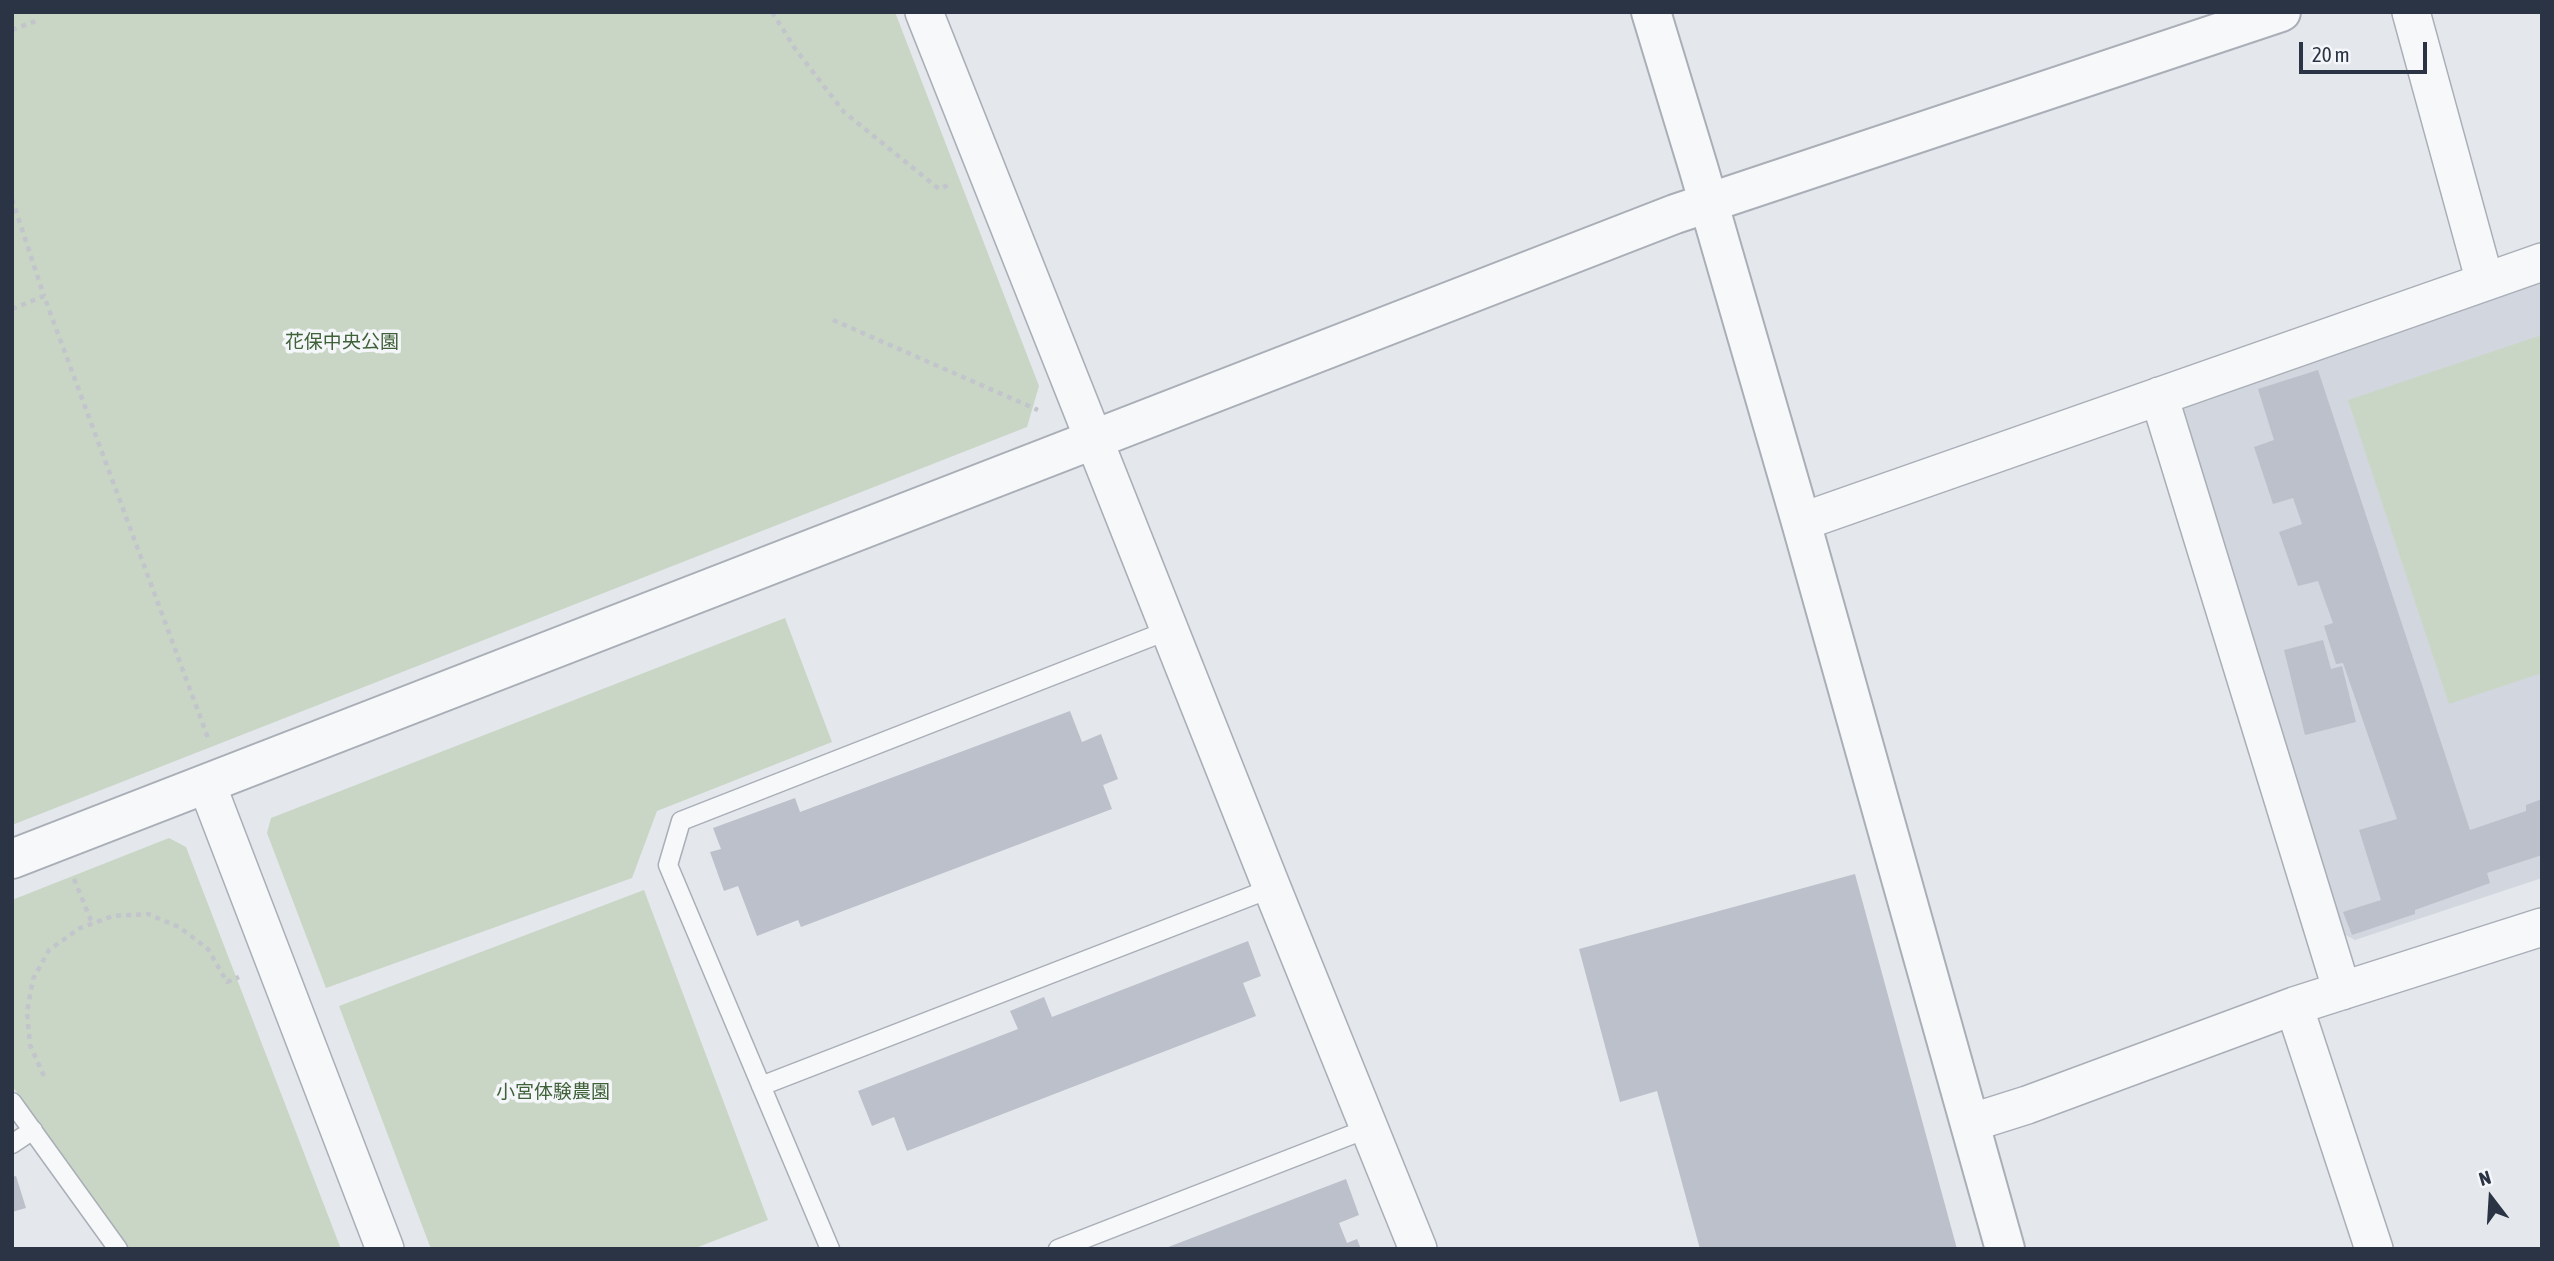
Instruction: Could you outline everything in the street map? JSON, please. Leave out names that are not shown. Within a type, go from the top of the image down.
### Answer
[{"type":"street","points":[[924,12],[1418,1249]]},
{"type":"street","points":[[1651,12],[1801,522],[2005,1249]]},
{"type":"street","points":[[12,859],[1708,202],[2281,12]]},
{"type":"street","points":[[2411,12],[2485,282]]},
{"type":"street","points":[[1801,522],[2542,262]]},
{"type":"street","points":[[2159,396],[2342,991]]},
{"type":"street","points":[[207,785],[385,1249]]},
{"type":"street","points":[[1970,1123],[2027,1105],[2294,1006],[2542,927]]},
{"type":"street","points":[[2294,1006],[2374,1249]]},
{"type":"lane","points":[[830,1249],[668,865],[681,821],[1169,630]]},
{"type":"lane","points":[[761,1086],[1272,888]]},
{"type":"lane","points":[[12,1102],[118,1249]]},
{"type":"lane","points":[[1058,1249],[1369,1128]]},
{"type":"lane","points":[[12,1144],[33,1130]]},
{"type":"path","points":[[772,12],[796,50],[844,112],[939,189],[959,182]]},
{"type":"path","points":[[12,30],[38,20]]},
{"type":"path","points":[[12,200],[44,296],[212,747]]},
{"type":"path","points":[[12,309],[44,296]]},
{"type":"path","points":[[833,320],[1040,411]]},
{"type":"path","points":[[73,875],[92,923]]},
{"type":"path","points":[[44,1076],[30,1045],[27,1012],[33,979],[49,950],[80,928],[113,916],[148,915],[179,927],[208,949],[227,982],[244,976]]},
{"type":"shaded area","points":[[2542,277],[2542,878],[2355,940],[2336,930],[2177,414],[2185,401]]},
{"type":"green space","name":"花保中央公園","points":[[12,12],[895,12],[1039,386],[1027,427],[12,825]]},
{"type":"green space","points":[[2542,335],[2542,673],[2449,704],[2348,400]]},
{"type":"green space","points":[[785,618],[832,742],[657,811],[632,878],[326,988],[267,833],[271,818]]},
{"type":"green space","points":[[169,838],[186,847],[341,1249],[127,1249],[12,1086],[12,900]]},
{"type":"green space","name":"小宮体験農園","points":[[644,890],[768,1220],[693,1249],[431,1249],[339,1006]]},
{"type":"building","points":[[2318,370],[2470,830],[2526,811],[2526,805],[2542,799],[2542,855],[2487,873],[2490,883],[2415,910],[2415,914],[2352,935],[2343,912],[2381,900],[2359,830],[2397,819],[2343,663],[2336,664],[2324,626],[2333,623],[2318,581],[2298,586],[2279,532],[2302,524],[2293,498],[2273,504],[2254,447],[2274,440],[2258,389]]},
{"type":"building","points":[[2323,640],[2331,669],[2342,666],[2356,722],[2305,735],[2284,650]]},
{"type":"building","points":[[1070,711],[1082,742],[1101,734],[1118,779],[1103,785],[1112,809],[801,927],[798,920],[757,936],[738,886],[724,891],[710,852],[721,849],[713,828],[795,798],[800,812]]},
{"type":"building","points":[[1855,874],[1957,1249],[1700,1249],[1657,1091],[1620,1102],[1579,949]]},
{"type":"building","points":[[1248,941],[1261,976],[1243,983],[1256,1016],[907,1151],[894,1117],[872,1126],[858,1091],[1018,1029],[1010,1011],[1044,997],[1052,1017]]},
{"type":"building","points":[[16,1176],[26,1208],[12,1212],[12,1177]]},
{"type":"building","points":[[1346,1179],[1359,1215],[1339,1223],[1347,1243],[1357,1239],[1361,1249],[1163,1249]]}]
